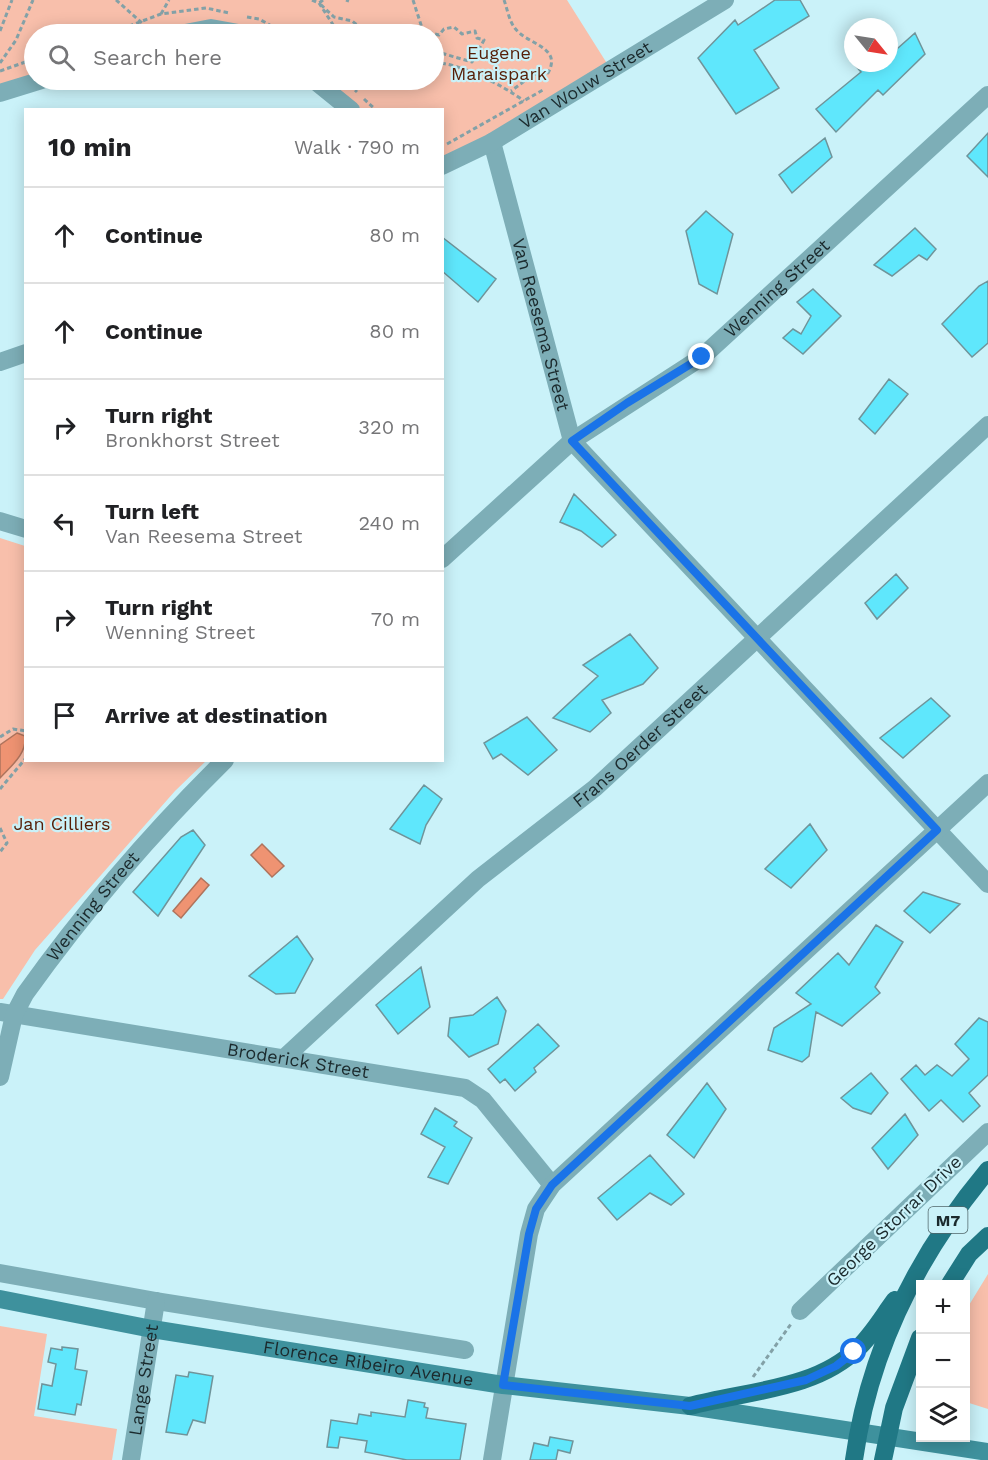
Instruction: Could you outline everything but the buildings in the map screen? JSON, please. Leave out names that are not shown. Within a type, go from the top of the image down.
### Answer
[{"type":"main road","name":"George Storrar Drive","points":[[858,1432],[882,1349],[913,1275],[948,1221],[988,1170]]},
{"type":"main road","name":"M7","points":[[953,1280],[969,1254],[988,1236]]},
{"type":"main road","points":[[690,1406],[806,1380],[848,1358],[860,1347],[913,1275]]},
{"type":"main road","name":"Florence Ribeiro Avenue","points":[[0,1299],[152,1329],[503,1385],[690,1406],[988,1452]]},
{"type":"main road","points":[[883,1460],[886,1437],[894,1408],[916,1351]]},
{"type":"main road","name":"M7","points":[[854,1460],[858,1432]]},
{"type":"street","name":"Van Wouw Street","points":[[444,165],[492,142],[725,0]]},
{"type":"street","points":[[0,93],[24,86]]},
{"type":"street","points":[[326,90],[349,108]]},
{"type":"street","name":"Wenning Street","points":[[444,557],[572,441],[627,403],[702,357],[988,94]]},
{"type":"street","name":"Van Reesema Street","points":[[492,142],[572,441],[988,884]]},
{"type":"street","points":[[0,362],[24,354]]},
{"type":"street","name":"Frans Oerder Street","points":[[284,1058],[478,879],[595,789],[759,640],[988,425]]},
{"type":"street","points":[[0,521],[24,528]]},
{"type":"street","name":"Wenning Street","points":[[0,1077],[7,1013],[115,876],[174,811],[223,762]]},
{"type":"street","points":[[492,1460],[529,1234],[536,1209],[552,1185],[988,783]]},
{"type":"street","name":"Broderick Street","points":[[7,1013],[456,1086],[474,1092],[552,1185]]},
{"type":"street","name":"George Storrar Drive","points":[[800,1311],[988,1132]]},
{"type":"street","points":[[0,1273],[156,1301],[465,1350]]},
{"type":"street","name":"Lange Street","points":[[131,1460],[156,1301]]},
{"type":"path","points":[[0,31],[12,0]]},
{"type":"path","points":[[0,63],[16,40],[33,0]]},
{"type":"path","points":[[116,0],[142,23]]},
{"type":"path","points":[[161,14],[169,0]]},
{"type":"path","points":[[312,0],[319,3],[334,17],[356,24]]},
{"type":"path","points":[[319,3],[324,0]]},
{"type":"path","points":[[413,0],[420,24]]},
{"type":"path","points":[[504,0],[513,27],[532,43],[542,46],[552,57],[553,63],[548,73],[534,74],[511,91]]},
{"type":"path","points":[[319,3],[333,24]]},
{"type":"path","points":[[444,29],[454,27],[462,34],[475,31],[477,38],[484,40],[472,62],[444,54]]},
{"type":"path","points":[[0,71],[24,63]]},
{"type":"path","points":[[444,65],[461,68],[511,91],[524,101],[444,145]]},
{"type":"path","points":[[0,736],[13,729],[24,731]]},
{"type":"path","points":[[0,789],[24,760]]},
{"type":"path","points":[[0,828],[7,843],[0,852]]},
{"type":"path","points":[[741,1393],[800,1311]]},
{"type":"green space","name":"Eugene Maraispark","points":[[0,0],[567,0],[613,73],[444,167],[444,108],[351,108],[328,90],[444,90],[444,24],[24,24],[24,78],[0,86]]},
{"type":"green space","name":"Jan Cilliers","points":[[0,538],[24,546],[24,762],[205,762],[175,791],[35,950],[3,999],[0,999]]},
{"type":"green space","points":[[988,1274],[988,1409],[970,1403],[970,1303]]},
{"type":"green space","points":[[0,1326],[47,1334],[34,1416],[117,1429],[112,1460],[0,1460]]},
{"type":"shaded area","points":[[17,733],[24,736],[21,754],[0,778],[0,745]]},
{"type":"shaded area","points":[[262,844],[284,866],[272,877],[251,855]]},
{"type":"shaded area","points":[[201,878],[209,885],[181,918],[173,911]]},
{"type":"route","points":[[702,357],[627,403],[572,441],[937,830],[552,1185],[536,1209],[529,1234],[503,1385],[690,1406],[806,1380],[836,1366],[854,1352]]}]
